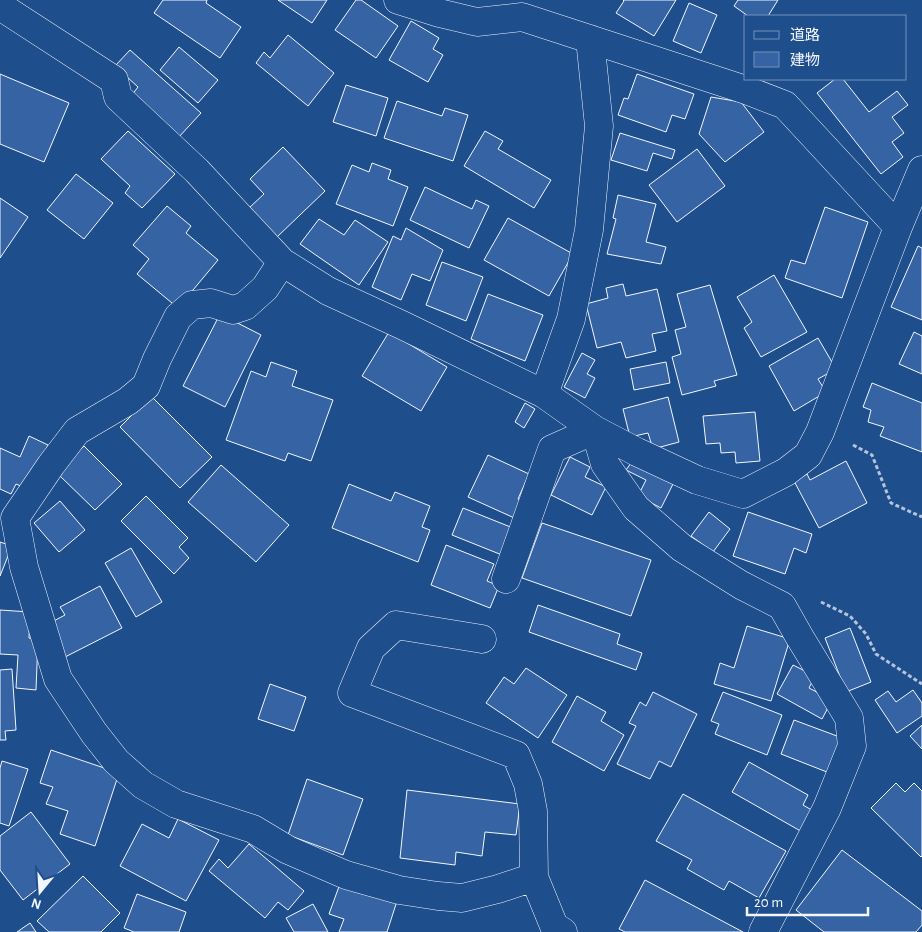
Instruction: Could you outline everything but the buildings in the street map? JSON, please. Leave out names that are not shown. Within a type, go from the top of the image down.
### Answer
[{"type":"street","points":[[398,0],[439,13],[477,22],[493,10],[522,17],[746,90],[785,105],[898,227]]},
{"type":"street","points":[[0,6],[114,80],[118,97],[197,171],[282,262],[328,291],[544,394],[595,430],[637,452],[697,480],[743,494],[786,472],[808,455],[820,432],[898,227],[922,170]]},
{"type":"street","points":[[544,394],[571,319],[589,230],[599,126],[590,39]]},
{"type":"street","points":[[282,262],[265,288],[246,306],[233,310],[211,303],[192,305],[178,317],[146,386],[128,401],[77,431],[51,466],[8,513],[58,679],[94,733],[116,761],[143,785],[176,804],[253,829],[288,850],[346,875],[398,890],[462,898],[534,877]]},
{"type":"street","points":[[506,579],[552,449],[595,430]]},
{"type":"street","points":[[595,430],[605,464],[636,508],[682,548],[741,585],[782,606],[849,718],[852,746],[827,808],[763,932]]},
{"type":"street","points":[[482,639],[396,625],[372,648],[352,693],[516,755],[528,784],[533,811],[534,877],[554,926],[562,932]]},
{"type":"path","points":[[820,432],[856,446],[872,455],[891,503],[922,516]]},
{"type":"path","points":[[770,599],[786,594],[817,600],[850,616],[866,634],[876,654],[922,684]]}]
